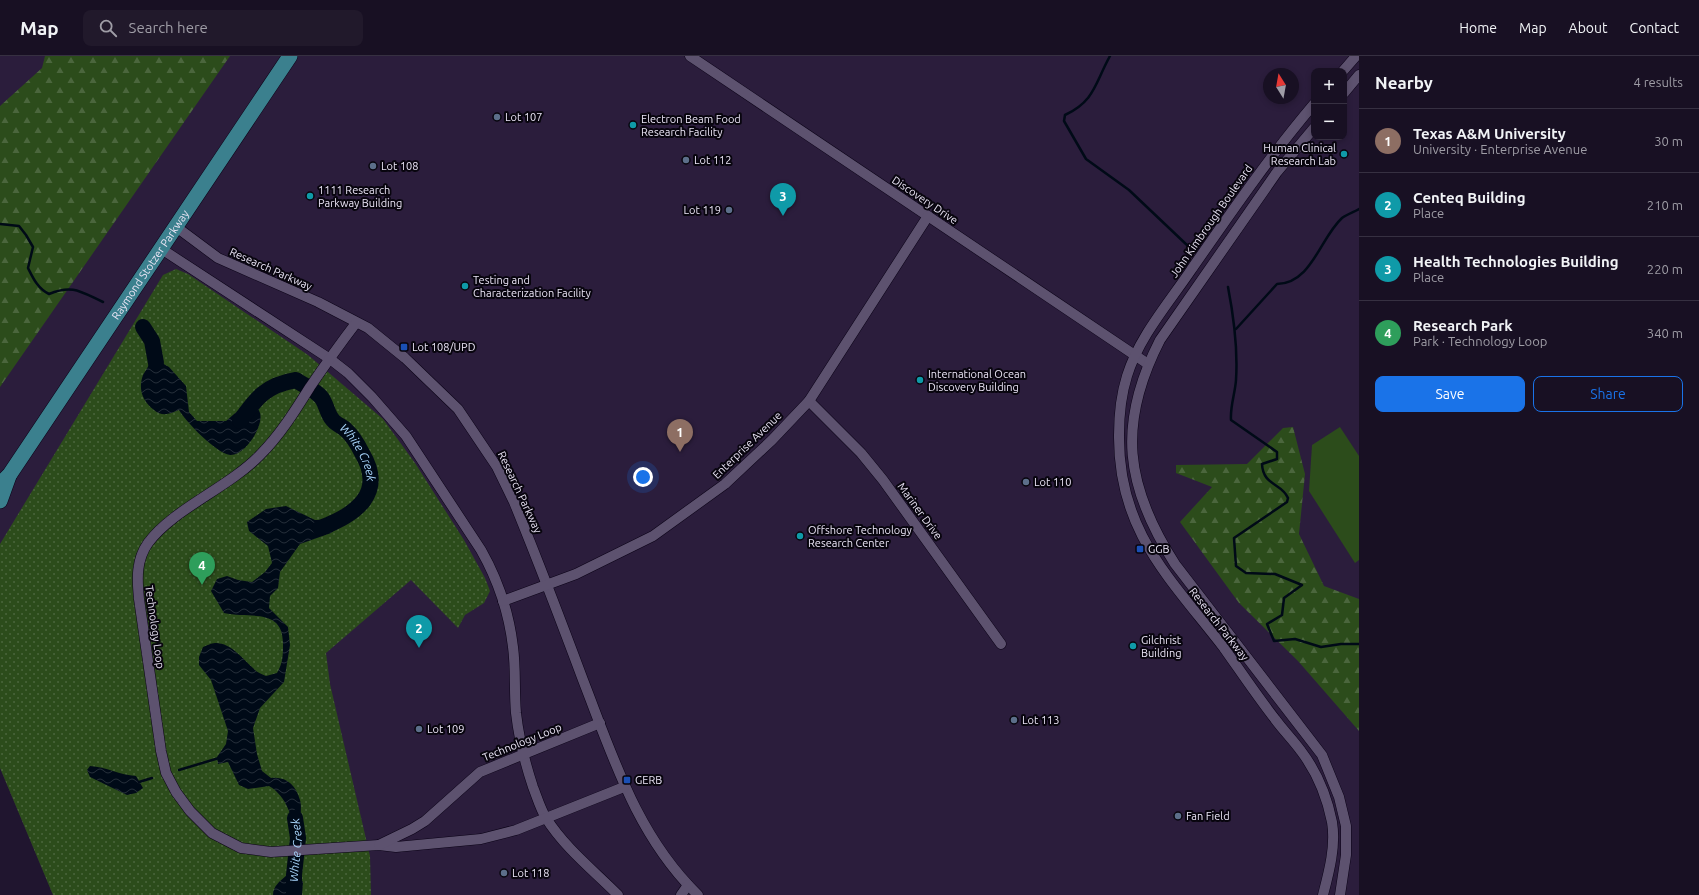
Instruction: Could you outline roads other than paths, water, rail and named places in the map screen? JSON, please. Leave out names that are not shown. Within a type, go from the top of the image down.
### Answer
[{"type":"main road","name":"Raymond Stotzer Parkway","points":[[0,501],[5,479],[290,56]]},
{"type":"street","name":"Discovery Drive","points":[[690,56],[1148,364]]},
{"type":"street","points":[[1346,68],[1356,56]]},
{"type":"street","points":[[1347,86],[1359,75]]},
{"type":"street","name":"John Kimbrough Boulevard","points":[[1134,356],[1157,319],[1208,246],[1273,156],[1311,108]]},
{"type":"street","points":[[1148,364],[1160,340],[1222,250],[1277,172],[1311,132]]},
{"type":"street","name":"Enterprise Avenue","points":[[503,601],[548,586],[652,536],[725,484],[772,440],[808,401],[928,216]]},
{"type":"street","name":"Research Parkway","points":[[175,226],[218,258],[318,302],[373,332],[430,380],[458,409],[482,442],[497,467],[514,502],[548,586],[624,787],[656,845],[688,885],[698,895]]},
{"type":"street","points":[[160,248],[330,359],[372,397],[406,436],[481,550],[490,567],[503,601],[513,647],[516,713],[523,754],[538,801],[546,818],[587,867],[618,895]]},
{"type":"street","name":"Technology Loop","points":[[356,323],[296,410],[273,440],[241,473],[176,518],[158,533],[148,544],[140,559],[136,577],[161,751],[166,773],[176,792],[190,811],[212,833],[241,848],[271,852],[379,845],[396,847],[481,839],[516,830],[624,787]]},
{"type":"street","name":"Research Parkway","points":[[1134,356],[1126,378],[1120,412],[1119,468],[1126,498],[1147,546],[1162,570],[1276,721],[1302,752],[1315,773],[1326,799],[1332,824],[1333,847],[1329,875],[1323,895]]},
{"type":"street","name":"Research Parkway","points":[[1148,364],[1138,392],[1131,448],[1137,482],[1145,512],[1158,538],[1175,564],[1227,629],[1322,755],[1339,797],[1346,826],[1346,855],[1340,895]]},
{"type":"street","name":"Mariner Drive","points":[[808,401],[861,453],[883,480],[1001,644]]},
{"type":"street","points":[[1133,516],[1145,512]]},
{"type":"street","points":[[1214,638],[1227,629]]},
{"type":"street","name":"Technology Loop","points":[[379,845],[425,821],[480,772],[600,723]]},
{"type":"street","points":[[681,895],[688,885]]},
{"type":"water","points":[[152,341],[156,345],[160,362],[169,367],[186,386],[189,412],[197,421],[226,421],[248,402],[255,404],[260,413],[259,425],[252,439],[242,451],[230,455],[224,453],[202,436],[188,422],[179,410],[169,414],[160,414],[147,403],[142,394],[141,385],[143,375],[149,364],[147,346]]},
{"type":"water","points":[[286,506],[315,520],[340,520],[340,526],[331,533],[300,544],[280,572],[278,588],[270,596],[269,608],[288,627],[290,645],[284,682],[260,708],[253,728],[257,754],[262,771],[271,778],[281,778],[286,780],[296,790],[301,802],[301,821],[304,838],[296,838],[291,816],[285,802],[275,790],[269,786],[248,789],[239,785],[228,762],[218,764],[217,757],[226,744],[228,731],[211,680],[199,665],[199,657],[203,647],[213,643],[221,643],[231,648],[259,673],[266,676],[277,673],[282,662],[283,644],[282,632],[277,624],[263,617],[224,613],[211,591],[217,579],[227,576],[238,580],[252,582],[265,572],[272,563],[268,546],[249,531],[247,522],[266,509]]},
{"type":"water","points":[[90,766],[136,776],[143,788],[136,793],[127,795],[90,777],[87,770]]},
{"type":"water","points":[[287,875],[298,875],[303,882],[302,895],[273,895],[276,886]]},
{"type":"waterway","points":[[1110,56],[1093,90],[1083,104],[1065,115],[1064,121],[1086,159],[1129,190],[1188,246]]},
{"type":"waterway","points":[[1236,329],[1277,284],[1289,282],[1299,276],[1307,268],[1327,237],[1342,218],[1359,209]]},
{"type":"waterway","name":"White Creek","points":[[0,224],[19,226],[26,235],[33,247],[28,268],[36,283],[45,292],[49,294],[57,291],[77,290],[103,302]]},
{"type":"waterway","points":[[1228,287],[1236,345],[1236,380],[1231,410],[1231,420],[1277,452],[1277,459],[1262,464],[1263,471],[1269,480],[1282,489],[1288,498],[1287,502],[1234,538],[1236,566],[1246,573],[1275,574],[1302,585],[1284,598],[1282,615],[1267,624],[1274,641],[1295,639],[1321,647],[1341,644],[1359,644]]},
{"type":"waterway","name":"White Creek","points":[[143,327],[152,341],[156,363]]},
{"type":"waterway","name":"White Creek","points":[[240,421],[257,399],[269,389],[277,385],[296,380],[318,394],[324,402],[333,421],[349,432],[369,467],[371,480],[369,491],[364,501],[355,509],[333,523],[320,528]]},
{"type":"waterway","points":[[179,770],[219,758]]},
{"type":"waterway","points":[[139,782],[152,778]]},
{"type":"waterway","name":"White Creek","points":[[294,895],[294,875],[298,838],[295,818]]},
{"type":"place","name":"Lot 107","points":[[497,117]]},
{"type":"place","name":"Electron Beam Food Research Facility","points":[[633,125]]},
{"type":"place","name":"Human Clinical Research Lab","points":[[1344,154]]},
{"type":"place","name":"Lot 112","points":[[686,160]]},
{"type":"place","name":"Lot 108","points":[[373,166]]},
{"type":"place","name":"1111 Research Parkway Building","points":[[310,196]]},
{"type":"place","name":"Lot 119","points":[[729,210]]},
{"type":"place","name":"Health Technologies Building","points":[[783,216]]},
{"type":"place","name":"Testing and Characterization Facility","points":[[465,286]]},
{"type":"place","name":"Lot 108/UPD","points":[[404,347]]},
{"type":"place","name":"International Ocean Discovery Building","points":[[920,380]]},
{"type":"place","name":"Texas A&M University","points":[[680,452]]},
{"type":"place","name":"Lot 110","points":[[1026,482]]},
{"type":"place","name":"Offshore Technology Research Center","points":[[800,536]]},
{"type":"place","name":"GGB","points":[[1140,549]]},
{"type":"place","name":"Research Park","points":[[202,585]]},
{"type":"place","name":"Gilchrist Building","points":[[1133,646]]},
{"type":"place","name":"Centeq Building","points":[[419,648]]},
{"type":"place","name":"Lot 113","points":[[1014,720]]},
{"type":"place","name":"Lot 109","points":[[419,729]]},
{"type":"place","name":"GERB","points":[[627,780]]},
{"type":"place","name":"Fan Field","points":[[1178,816]]},
{"type":"place","name":"Lot 118","points":[[504,873]]}]
